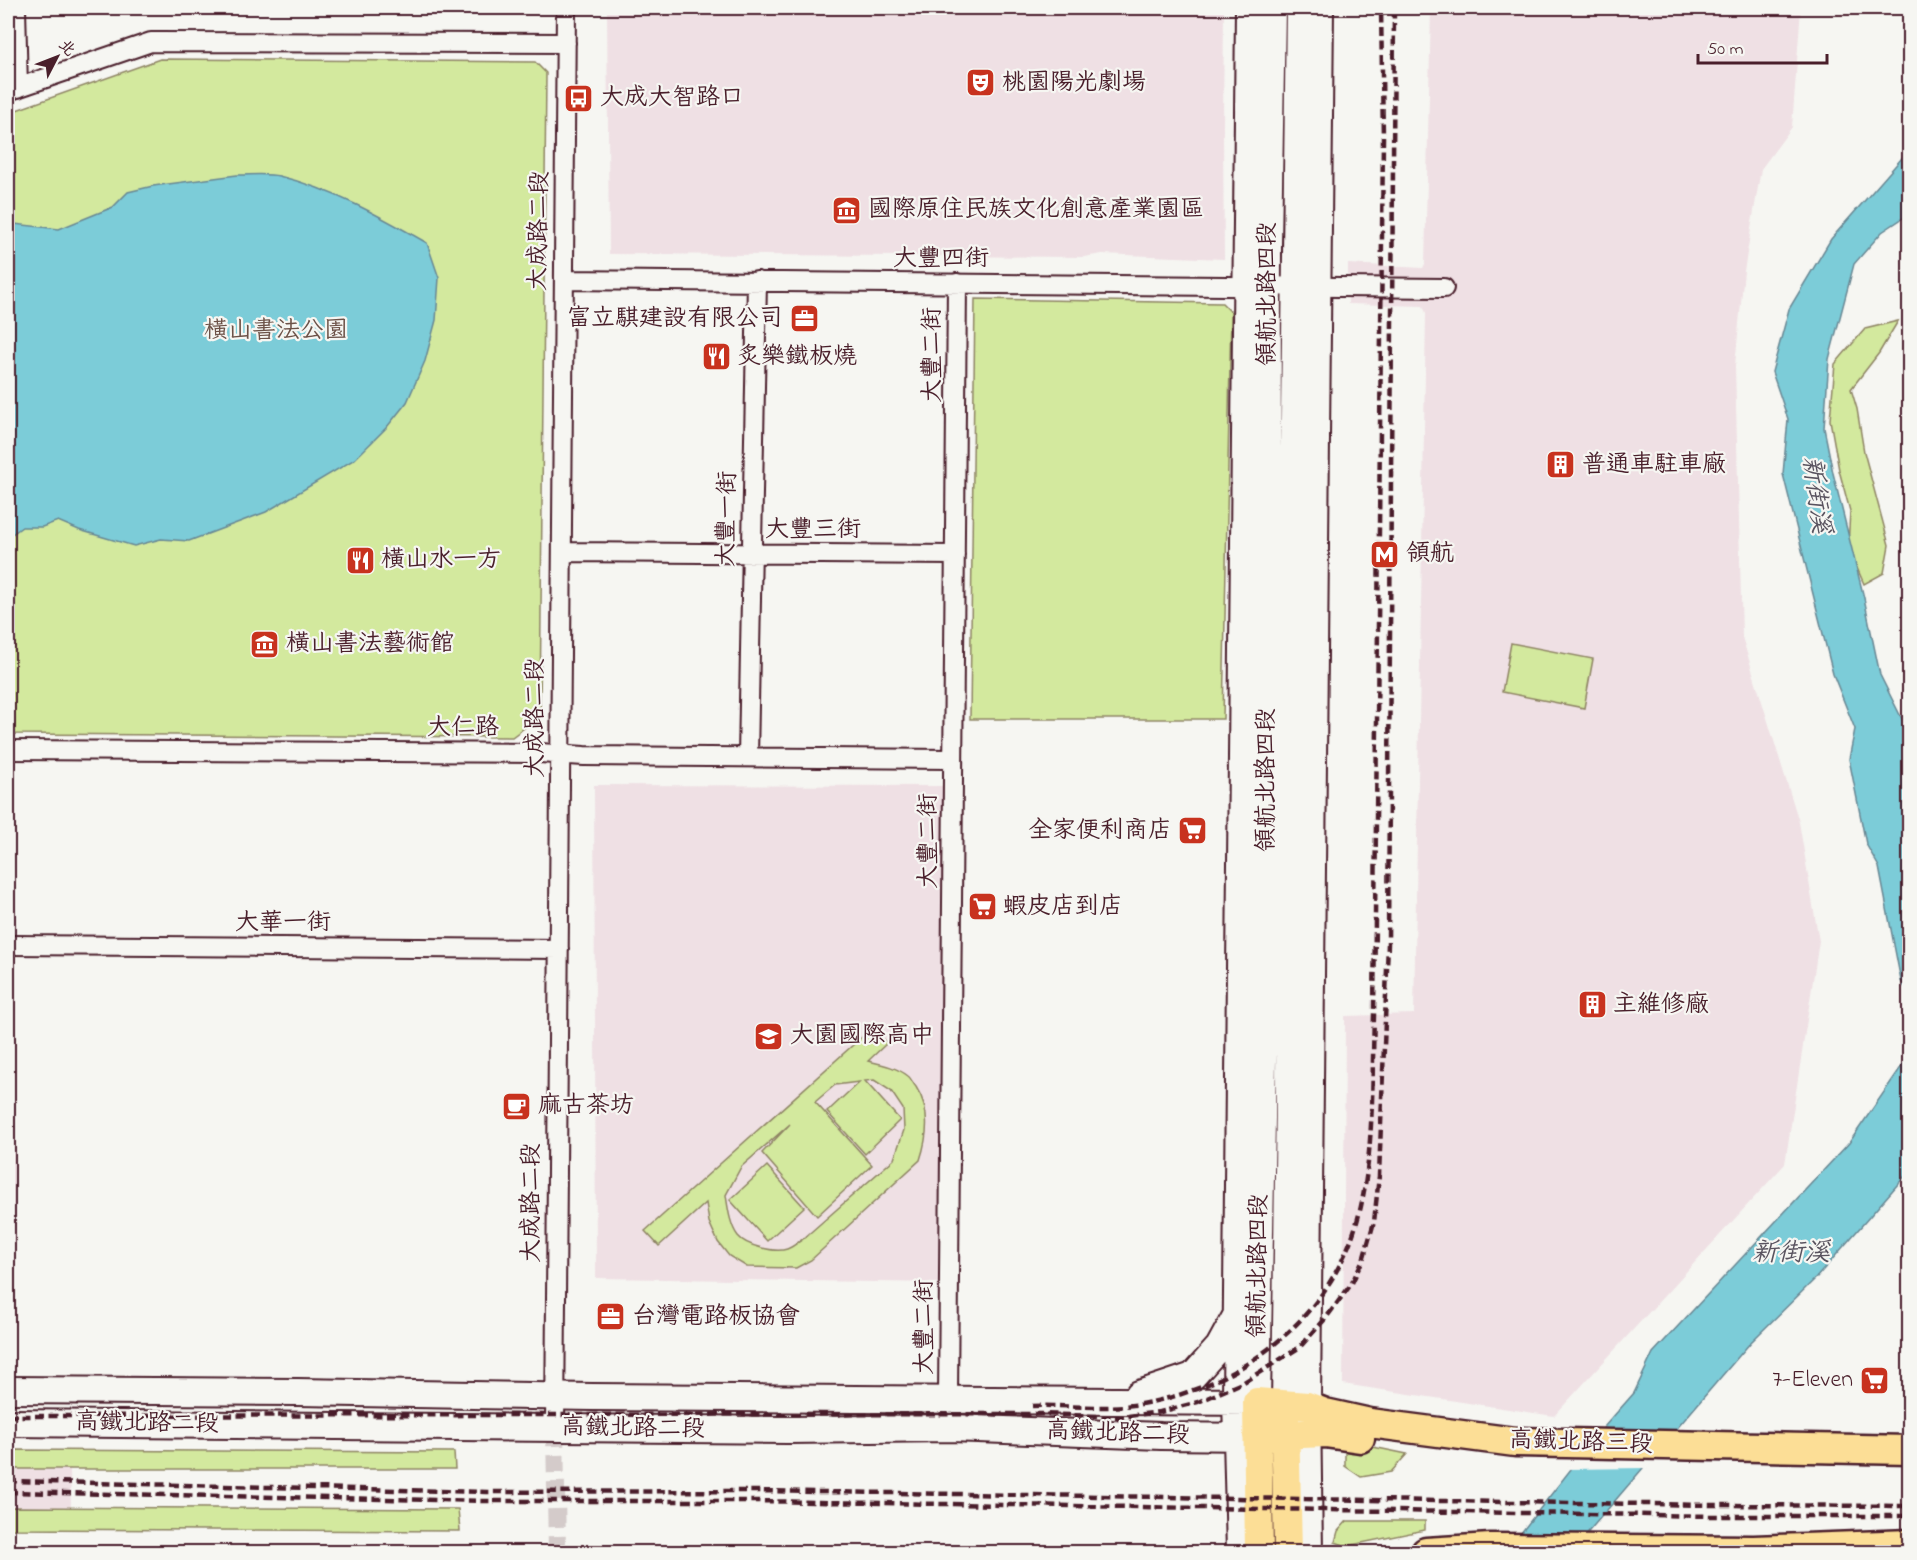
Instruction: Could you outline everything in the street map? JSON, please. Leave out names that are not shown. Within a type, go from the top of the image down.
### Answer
[{"type":"main road","name":"高鐵北路三段","points":[[1246,1401],[1296,1405],[1370,1423],[1577,1452]]},
{"type":"main road","name":"領航北路四段","points":[[1246,1401],[1247,1437],[1259,1552]]},
{"type":"main road","name":"領航北路四段","points":[[1288,1552],[1296,1405]]},
{"type":"main road","name":"高鐵北路三段","points":[[1247,1437],[1326,1433],[1506,1458],[1577,1452],[1715,1453],[1910,1450]]},
{"type":"main road","name":"高鐵北路三段","points":[[1715,1453],[1910,1466]]},
{"type":"main road","points":[[1426,1552],[1491,1548],[1754,1550],[1910,1544]]},
{"type":"street","points":[[16,8],[13,89],[151,42],[566,43]]},
{"type":"street","name":"大成路二段","points":[[555,1428],[566,8]]},
{"type":"street","name":"領航北路四段","points":[[1246,1401],[1267,833],[1257,285],[1249,8]]},
{"type":"street","name":"領航北路四段","points":[[1246,1401],[1238,1313],[1257,285],[1272,8]]},
{"type":"street","name":"領航北路四段","points":[[1299,8],[1307,285]]},
{"type":"street","name":"領航北路四段","points":[[1296,1405],[1307,285],[1320,8]]},
{"type":"street","name":"大豐四街","points":[[564,280],[1444,288]]},
{"type":"street","name":"大豐一街","points":[[748,758],[757,281]]},
{"type":"street","name":"大豐二街","points":[[948,1399],[957,283]]},
{"type":"street","name":"大豐三街","points":[[562,552],[955,555]]},
{"type":"street","name":"大仁路","points":[[8,750],[516,753],[748,758],[953,759]]},
{"type":"street","name":"大華一街","points":[[8,945],[559,949]]},
{"type":"street","points":[[1117,1401],[1193,1376],[1219,1347],[1238,1313]]},
{"type":"street","name":"高鐵北路二段","points":[[8,1390],[555,1397],[1246,1401]]},
{"type":"street","name":"高鐵北路二段","points":[[8,1423],[789,1430],[951,1428],[1247,1437]]},
{"type":"street","name":"領航北路四段","points":[[1296,1435],[1309,1552]]},
{"type":"street","name":"領航北路四段","points":[[1240,1552],[1247,1437]]},
{"type":"shaded area","points":[[607,8],[1224,8],[1224,259],[1102,254],[1084,257],[609,254]]},
{"type":"shaded area","points":[[1431,8],[1801,8],[1792,127],[1761,169],[1744,271],[1735,366],[1742,637],[1799,822],[1819,941],[1785,1164],[1554,1416],[1343,1384],[1345,1016],[1414,1014],[1426,313],[1423,306],[1348,304],[1348,264],[1423,268],[1425,264]]},
{"type":"shaded area","name":"大園國際高中","points":[[594,785],[945,786],[942,1283],[596,1278]]},
{"type":"shaded area","points":[[8,946],[14,946],[14,1247],[8,1246]]},
{"type":"shaded area","points":[[8,1469],[70,1469],[71,1508],[8,1507]]},
{"type":"green space","name":"橫山書法公園","points":[[160,59],[535,62],[546,73],[540,716],[512,737],[8,734],[8,113]]},
{"type":"green space","points":[[975,299],[1222,303],[1231,312],[1223,719],[970,719]]},
{"type":"green space","points":[[1898,321],[1879,353],[1851,389],[1857,409],[1864,452],[1889,545],[1884,573],[1864,584],[1848,547],[1850,511],[1839,470],[1830,420],[1835,364],[1865,329]]},
{"type":"green space","points":[[1511,643],[1593,659],[1584,708],[1502,692]]},
{"type":"green space","points":[[872,1028],[887,1043],[868,1061],[889,1066],[904,1073],[910,1078],[921,1096],[927,1123],[920,1160],[811,1260],[796,1268],[747,1267],[729,1256],[718,1242],[709,1222],[706,1203],[659,1246],[645,1231]],"holes":[[[874,1080],[891,1091],[903,1109],[904,1130],[894,1159],[803,1239],[789,1248],[782,1250],[761,1248],[747,1243],[738,1236],[731,1222],[726,1195],[741,1167],[790,1124],[762,1153],[817,1216],[872,1165],[815,1102],[835,1085],[859,1082],[827,1112],[865,1154],[900,1120],[865,1081]]]},
{"type":"green space","points":[[767,1166],[804,1207],[767,1241],[730,1200]]},
{"type":"green space","points":[[1345,1443],[1407,1454],[1391,1472],[1361,1477],[1345,1466]]},
{"type":"green space","points":[[8,1450],[454,1452],[455,1469],[8,1469]]},
{"type":"green space","points":[[8,1507],[458,1509],[460,1531],[8,1529]]},
{"type":"green space","points":[[1347,1521],[1425,1521],[1425,1530],[1347,1546],[1335,1542],[1338,1531]]},
{"type":"water","name":"新街溪","points":[[1909,150],[1909,214],[1882,232],[1854,264],[1829,359],[1824,428],[1880,675],[1909,733],[1909,994],[1901,981],[1879,867],[1866,844],[1849,759],[1855,729],[1833,674],[1783,474],[1788,419],[1772,372],[1789,309],[1831,239]]},
{"type":"water","points":[[237,175],[274,175],[318,188],[373,213],[427,243],[439,278],[436,320],[425,361],[407,402],[387,427],[355,459],[266,512],[189,541],[161,539],[134,546],[79,530],[58,521],[42,527],[22,527],[8,537],[8,225],[59,229],[113,207],[128,192],[153,186]]},
{"type":"water","name":"新街溪","points":[[1909,1044],[1910,1169],[1905,1176],[1816,1278],[1751,1342],[1571,1552],[1506,1552],[1604,1427],[1634,1393],[1653,1353],[1849,1143],[1902,1066]]},
{"type":"pier","points":[[1594,1434],[1674,1435],[1646,1468],[1567,1469]]},
{"type":"tunnel","points":[[555,1428],[557,1552]]},
{"type":"railway","points":[[1032,1406],[1100,1407],[1141,1404],[1180,1395],[1216,1380],[1251,1361],[1282,1338],[1309,1310],[1332,1279],[1349,1244],[1361,1206],[1370,1136],[1374,1015],[1383,138],[1381,8]]},
{"type":"railway","points":[[8,1416],[1042,1414],[1120,1417],[1160,1412],[1198,1402],[1244,1382],[1300,1347],[1326,1318],[1352,1283],[1364,1257],[1374,1222],[1379,1176],[1388,943],[1394,8]]},
{"type":"railway","points":[[8,1481],[487,1492],[753,1491],[1910,1506]]},
{"type":"railway","points":[[8,1492],[487,1501],[753,1501],[1715,1516],[1910,1516]]},
{"type":"place","name":"桃園陽光劇場","points":[[981,83]]},
{"type":"place","name":"大成大智路口","points":[[579,98]]},
{"type":"place","name":"國際原住民族文化創意產業園區","points":[[847,210]]},
{"type":"place","name":"富立騏建設有限公司","points":[[804,319]]},
{"type":"place","name":"炙樂鐵板燒","points":[[716,357]]},
{"type":"place","name":"普通車駐車廠","points":[[1561,465]]},
{"type":"place","name":"領航","points":[[1385,554]]},
{"type":"place","name":"橫山水一方","points":[[360,560]]},
{"type":"place","name":"橫山書法藝術館","points":[[265,644]]},
{"type":"place","name":"全家便利商店","points":[[1193,831]]},
{"type":"place","name":"蝦皮店到店","points":[[982,907]]},
{"type":"place","name":"主維修廠","points":[[1592,1005]]},
{"type":"place","name":"大園國際高中","points":[[769,1036]]},
{"type":"place","name":"麻古茶坊","points":[[517,1106]]},
{"type":"place","name":"台灣電路板協會","points":[[611,1317]]},
{"type":"place","name":"7-Eleven","points":[[1874,1380]]}]
